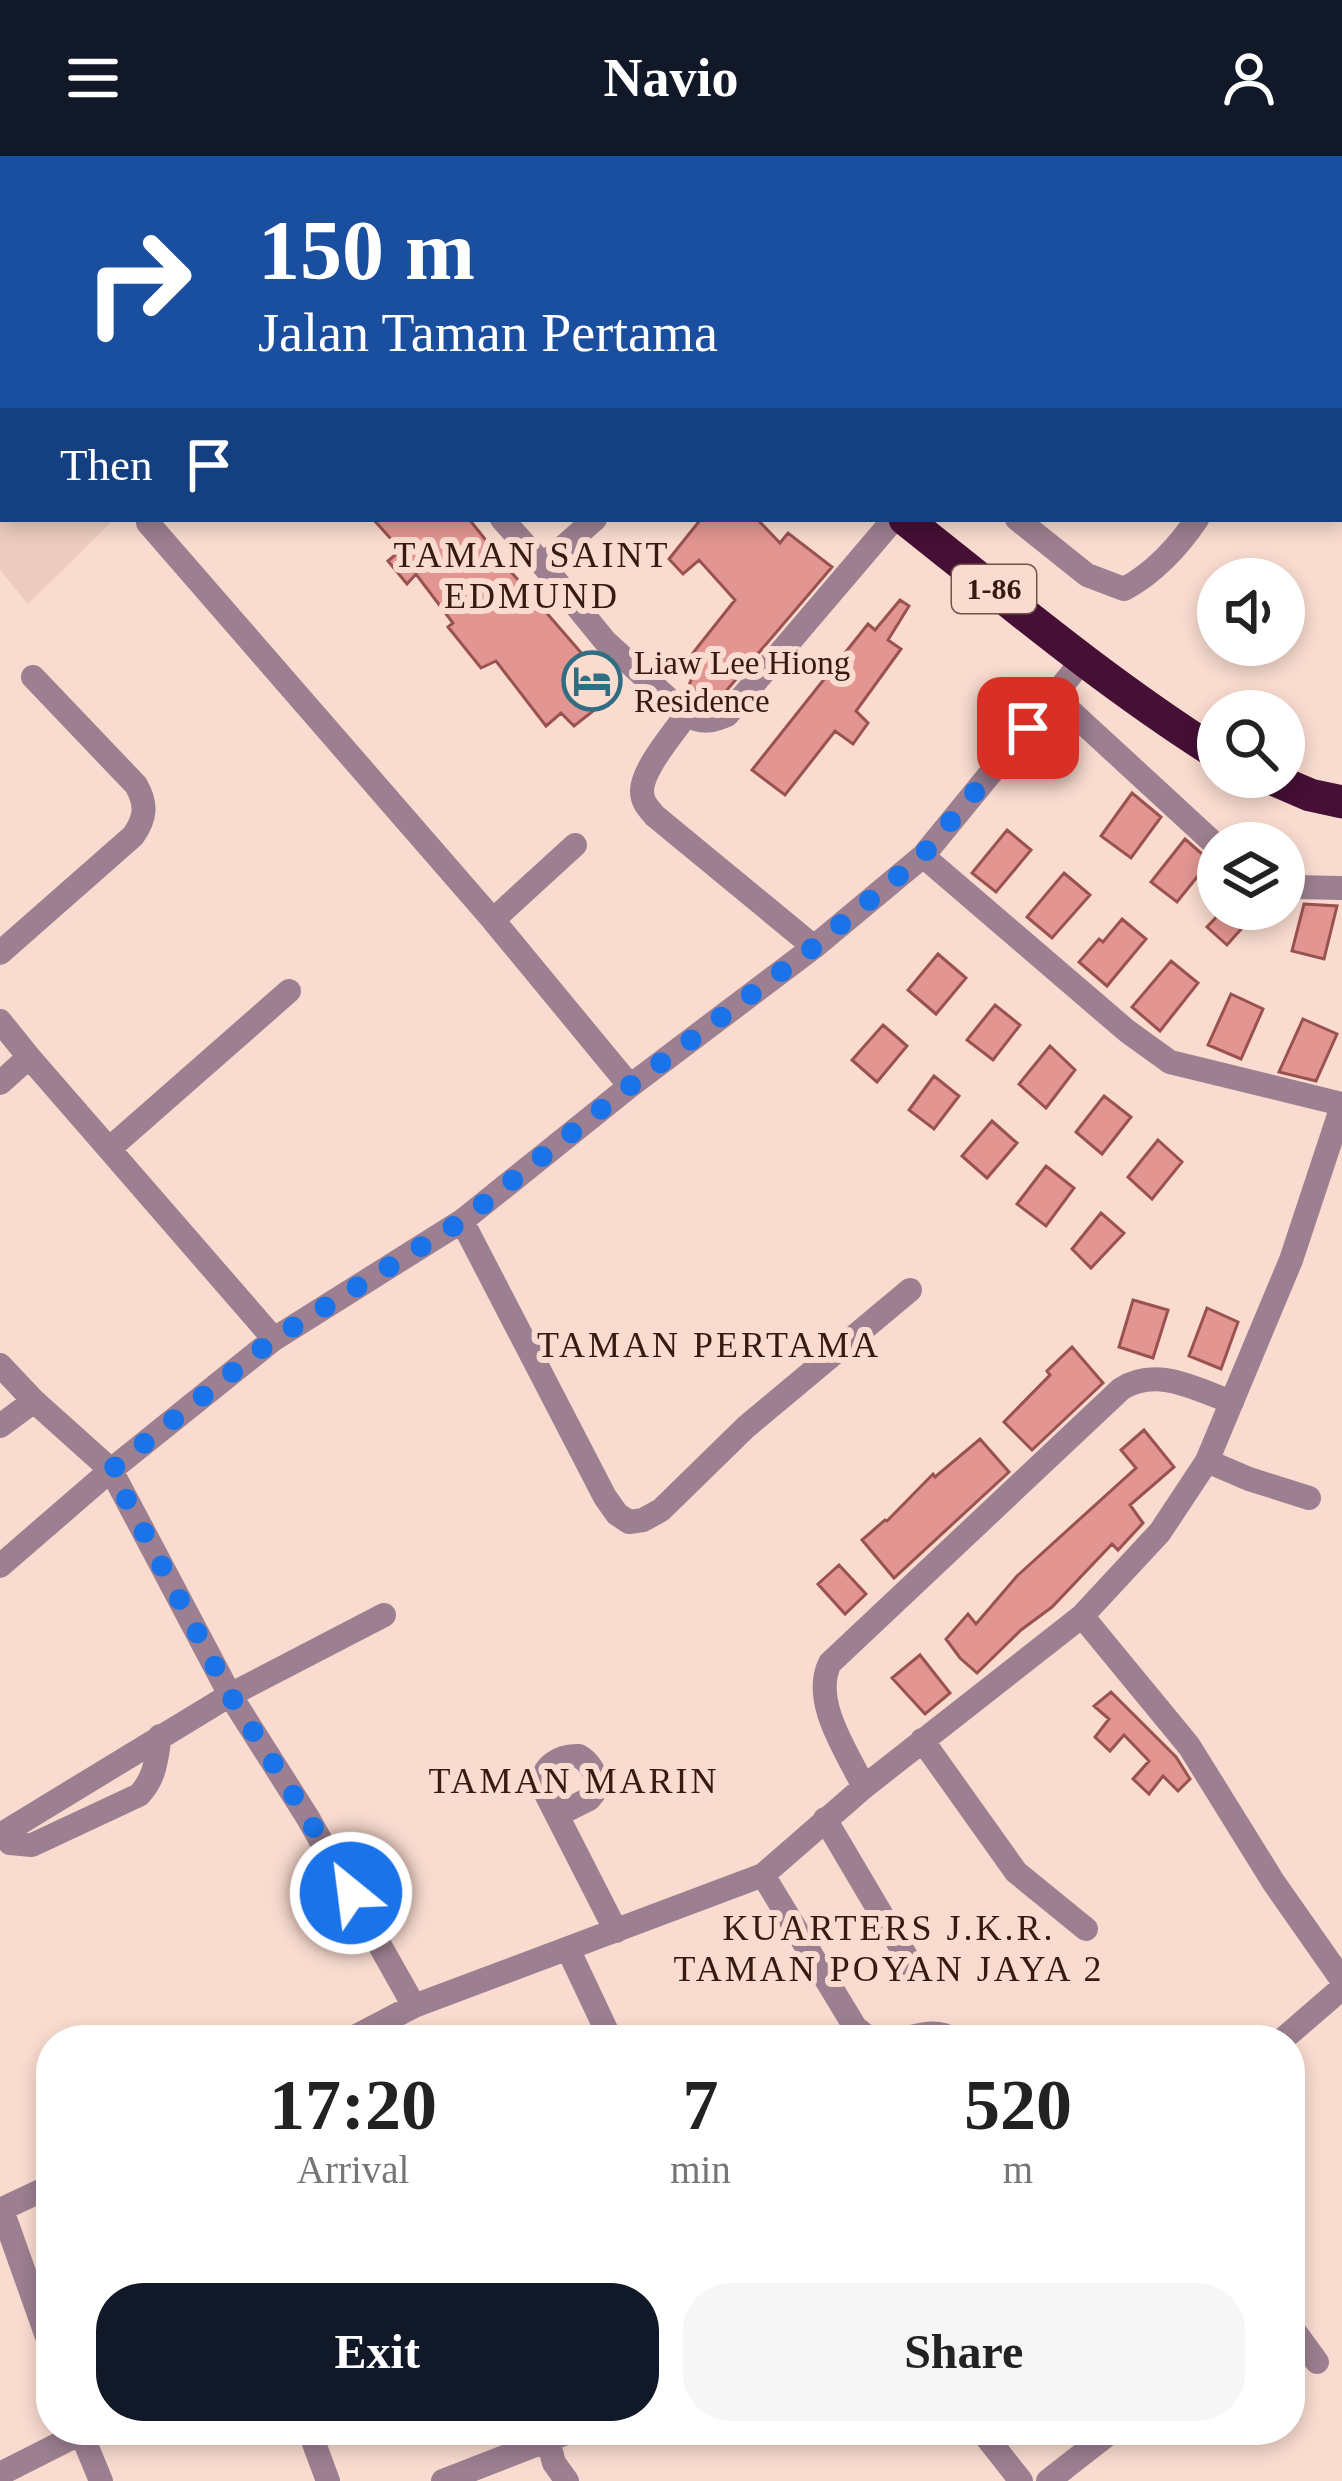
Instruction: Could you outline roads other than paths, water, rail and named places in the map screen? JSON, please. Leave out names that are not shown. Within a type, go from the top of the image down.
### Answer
[{"type":"highway","name":"1-86","points":[[908,522],[1083,660],[1197,741]]},
{"type":"highway","points":[[1305,793],[1342,802]]},
{"type":"street","points":[[505,522],[605,641],[686,715],[699,721],[727,715],[891,522]]},
{"type":"street","points":[[543,565],[592,522]]},
{"type":"street","points":[[1021,522],[1087,575],[1124,589],[1142,580],[1194,522]]},
{"type":"street","points":[[148,523],[494,920],[630,1086]]},
{"type":"street","points":[[0,1566],[274,1339],[462,1221],[814,947],[922,856],[1083,660]]},
{"type":"street","points":[[0,953],[133,836],[145,811],[136,784],[33,677]]},
{"type":"street","points":[[1054,696],[1197,828]]},
{"type":"street","points":[[686,715],[645,776],[644,804],[814,947]]},
{"type":"street","points":[[494,920],[575,845]]},
{"type":"street","points":[[378,2025],[415,2006],[763,1875],[864,1787],[1082,1616],[1160,1532],[1207,1461],[1291,1260],[1342,1105],[1170,1062],[1127,1031],[922,856]]},
{"type":"street","points":[[1305,887],[1342,887]]},
{"type":"street","points":[[109,1149],[289,991]]},
{"type":"street","points":[[0,1022],[274,1339]]},
{"type":"street","points":[[0,1083],[29,1057]]},
{"type":"street","points":[[462,1221],[604,1497],[629,1522],[661,1510],[746,1427],[910,1290]]},
{"type":"street","points":[[0,1365],[111,1470],[230,1695],[308,1818],[415,2006]]},
{"type":"street","points":[[864,1787],[824,1701],[824,1676],[830,1664],[1121,1389],[1153,1377],[1232,1402]]},
{"type":"street","points":[[0,1426],[34,1401]]},
{"type":"street","points":[[1207,1461],[1309,1498]]},
{"type":"street","points":[[160,1736],[155,1772],[139,1795],[32,1845],[10,1844],[2,1834],[160,1736],[230,1695],[384,1615]]},
{"type":"street","points":[[1082,1616],[1190,1746],[1342,1984],[1298,2025]]},
{"type":"street","points":[[922,1740],[1016,1872],[1086,1929]]},
{"type":"street","points":[[557,1815],[616,1931]]},
{"type":"street","points":[[825,1819],[916,1973]]},
{"type":"street","points":[[763,1875],[854,2025]]},
{"type":"street","points":[[568,1948],[603,2025]]},
{"type":"street","points":[[36,2195],[3,2216],[36,2306]]},
{"type":"street","points":[[1305,2346],[1317,2362]]},
{"type":"street","points":[[0,2474],[55,2445]]},
{"type":"street","points":[[87,2445],[101,2481]]},
{"type":"street","points":[[314,2445],[328,2481]]},
{"type":"street","points":[[443,2481],[535,2445]]},
{"type":"street","points":[[549,2445],[554,2463],[567,2481]]},
{"type":"street","points":[[993,2445],[1021,2481]]},
{"type":"street","points":[[1048,2481],[1095,2445]]},
{"type":"place","name":"Liaw Lee Hiong Residence","points":[[592,681]]},
{"type":"district","name":"TAMAN SAINT EDMUND","points":[[532,574]]},
{"type":"district","name":"TAMAN PERTAMA","points":[[709,1344]]},
{"type":"district","name":"TAMAN MARIN","points":[[574,1780]]},
{"type":"district","name":"KUARTERS J.K.R. TAMAN POYAN JAYA 2","points":[[889,1948]]}]
